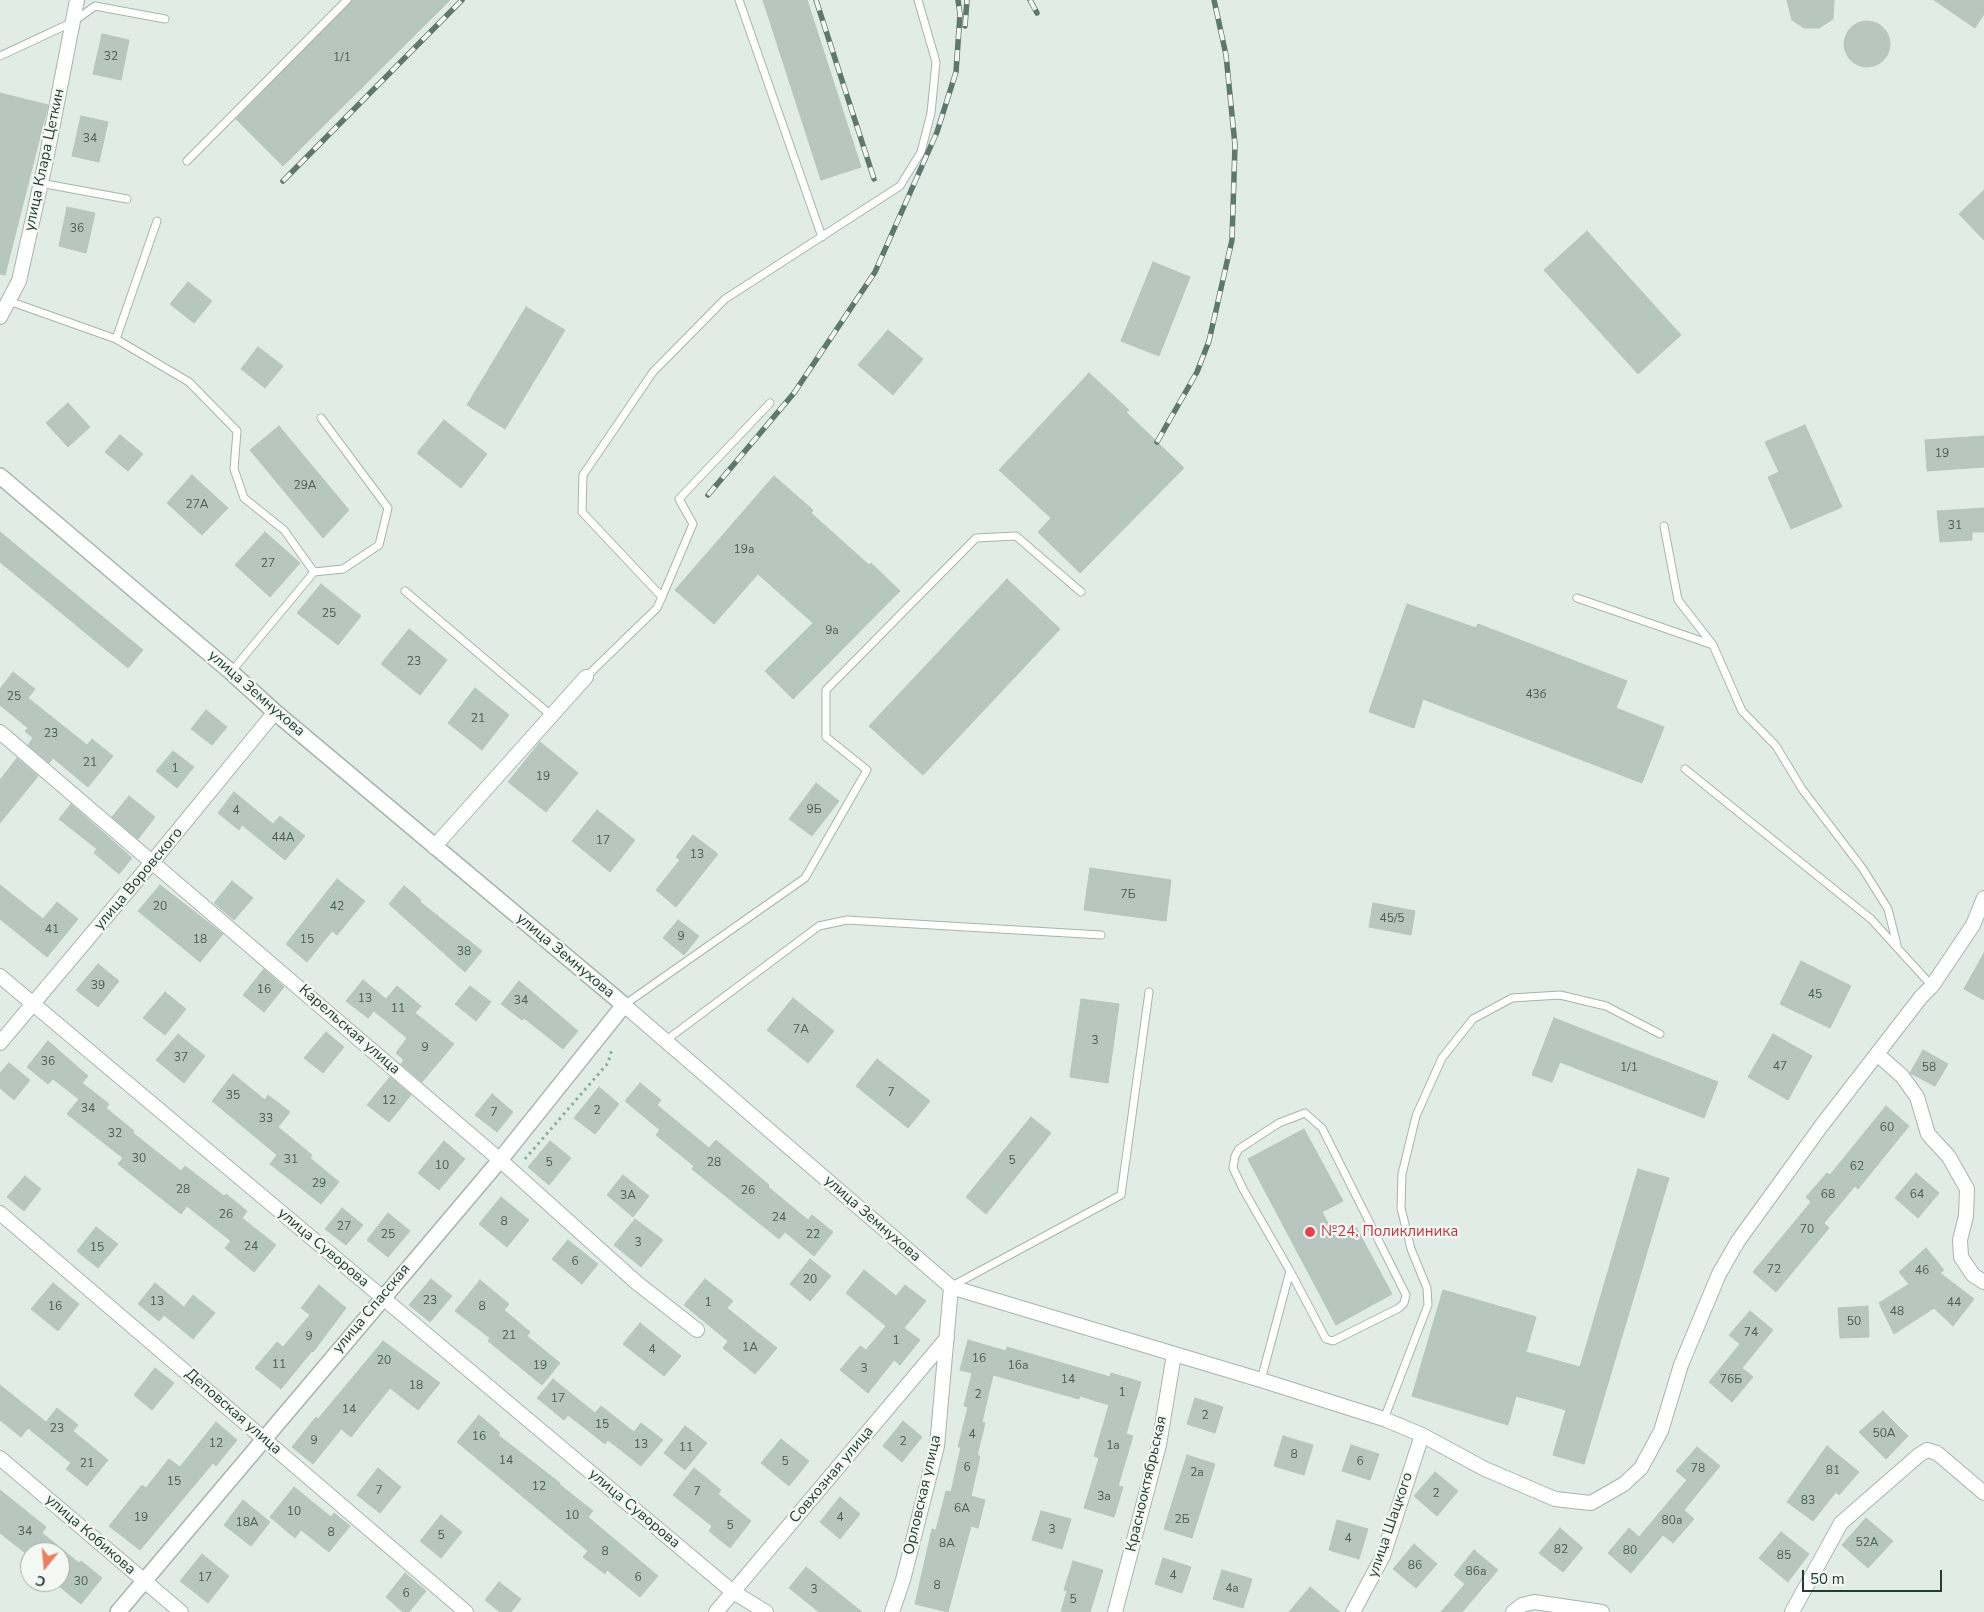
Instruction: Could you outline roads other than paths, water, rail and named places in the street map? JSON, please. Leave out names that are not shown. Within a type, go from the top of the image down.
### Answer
[{"type":"street","name":"улица Клара Цеткин","points":[[0,317],[19,280],[77,0]]},
{"type":"street","name":"улица Земнухова","points":[[0,476],[434,847],[624,1005],[664,1042],[951,1287],[1384,1419],[1422,1435],[1486,1469],[1555,1499],[1591,1503],[1624,1484],[1641,1468],[1661,1431],[1681,1365],[1719,1274],[1738,1241],[1877,1054],[1921,997],[1932,986]]},
{"type":"street","points":[[434,847],[586,678]]},
{"type":"street","name":"улица Воровского","points":[[0,1043],[154,862],[275,712]]},
{"type":"street","name":"Карельская улица","points":[[0,732],[500,1160],[636,1283],[697,1330]]},
{"type":"street","points":[[1932,986],[1974,925],[1984,898]]},
{"type":"street","name":"улица Суворова","points":[[0,976],[733,1592],[766,1612]]},
{"type":"street","name":"улица Спасская","points":[[118,1612],[263,1438],[500,1160],[624,1005]]},
{"type":"street","points":[[1877,1054],[1902,1076],[1917,1097],[1928,1134],[1949,1157],[1967,1190],[1966,1216],[1960,1240],[1961,1257],[1973,1275],[1984,1282]]},
{"type":"street","name":"Деповская улица","points":[[0,1213],[466,1612]]},
{"type":"street","name":"Орловская улица","points":[[892,1612],[903,1580],[937,1446],[951,1287]]},
{"type":"street","name":"Совхозная улица","points":[[716,1612],[947,1338]]},
{"type":"street","name":"Краснооктябрьская","points":[[1115,1612],[1159,1445],[1174,1354]]},
{"type":"street","name":"улица Шацкого","points":[[1353,1612],[1383,1556],[1422,1435]]},
{"type":"street","points":[[1792,1612],[1841,1522],[1927,1450],[1937,1453],[1984,1493]]},
{"type":"street","name":"улица Кобикова","points":[[0,1458],[181,1612]]},
{"type":"street","points":[[1513,1612],[1522,1606],[1534,1602],[1602,1612]]},
{"type":"lane","points":[[187,161],[347,0]]},
{"type":"lane","points":[[739,0],[822,237]]},
{"type":"lane","points":[[662,597],[582,512],[584,475],[653,372],[725,299],[900,186],[921,152],[932,113],[936,62],[918,0]]},
{"type":"lane","points":[[0,56],[73,22],[95,6],[165,19]]},
{"type":"lane","points":[[40,183],[126,199]]},
{"type":"lane","points":[[116,338],[157,221]]},
{"type":"lane","points":[[9,301],[116,338],[189,382],[237,431],[234,470],[244,498],[284,530],[314,572]]},
{"type":"lane","points":[[586,678],[656,608],[662,597],[693,524],[679,499],[770,403]]},
{"type":"lane","points":[[231,672],[314,572],[343,569],[378,545],[388,508],[321,418]]},
{"type":"lane","points":[[1664,526],[1678,600],[1713,646],[1742,711],[1776,746],[1802,789],[1864,869],[1888,909],[1896,945]]},
{"type":"lane","points":[[624,1005],[805,878],[867,770],[826,737],[826,690],[976,538],[1016,536],[1081,592]]},
{"type":"lane","points":[[405,591],[552,716]]},
{"type":"lane","points":[[1578,598],[1713,646]]},
{"type":"lane","points":[[1685,769],[1872,919],[1932,986]]},
{"type":"lane","points":[[664,1042],[819,926],[847,920],[1100,935]]},
{"type":"lane","points":[[951,1287],[1120,1195],[1149,992]]},
{"type":"lane","points":[[1384,1419],[1428,1305],[1427,1288],[1411,1249],[1401,1208],[1402,1174],[1416,1116],[1442,1058],[1473,1019],[1512,998],[1560,995],[1606,1006],[1660,1034]]},
{"type":"lane","points":[[1261,1380],[1290,1271],[1272,1244],[1233,1168],[1239,1149],[1279,1123],[1305,1113],[1322,1128],[1406,1295],[1404,1303],[1399,1308],[1334,1341],[1326,1339],[1290,1271]]},
{"type":"railway","points":[[283,181],[462,0]]},
{"type":"railway","points":[[816,0],[874,179]]},
{"type":"railway","points":[[708,495],[794,393],[875,272],[937,132],[956,72],[960,14],[958,0]]},
{"type":"railway","points":[[965,26],[967,0]]},
{"type":"railway","points":[[1030,0],[1037,13]]},
{"type":"railway","points":[[1157,442],[1197,372],[1209,341],[1232,240],[1235,145],[1226,55],[1214,0]]},
{"type":"place","name":"№24, Поликлиника","points":[[1310,1232]]}]
